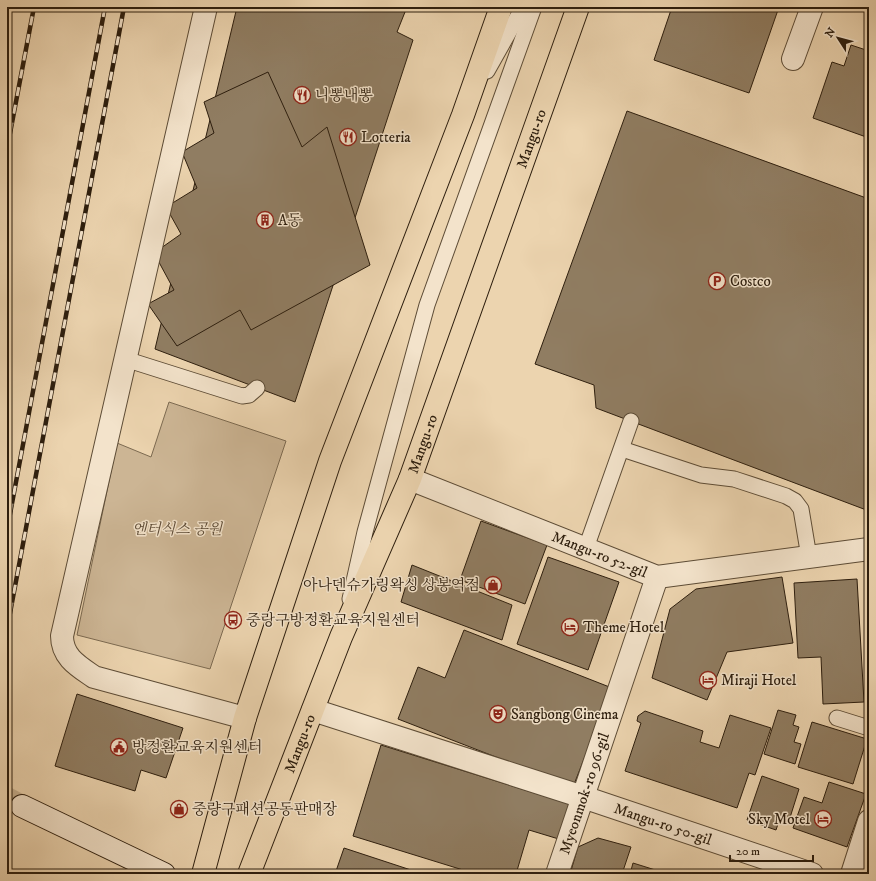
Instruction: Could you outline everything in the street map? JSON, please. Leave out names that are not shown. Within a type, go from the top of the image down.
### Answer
[{"type":"main road","points":[[203,874],[245,718],[330,461],[463,114],[501,7]]},
{"type":"main road","name":"Mangu-ro","points":[[249,874],[341,637],[410,479],[578,7]]},
{"type":"street","points":[[206,7],[62,636],[62,643],[65,651],[74,664],[94,677],[245,718]]},
{"type":"street","points":[[793,59],[812,7]]},
{"type":"street","name":"Mangu-ro 52-gil","points":[[410,479],[657,577],[869,549]]},
{"type":"street","name":"Myeonmok-ro 96-gil","points":[[557,874],[657,577]]},
{"type":"street","name":"Mangu-ro 50-gil","points":[[313,710],[583,797],[812,874]]},
{"type":"street","points":[[22,806],[164,874]]},
{"type":"street","points":[[852,874],[869,821]]},
{"type":"lane","points":[[463,114],[522,7]]},
{"type":"lane","points":[[341,637],[365,532],[427,305],[534,7]]},
{"type":"lane","points":[[125,359],[168,374],[242,396],[248,395],[257,388]]},
{"type":"lane","points":[[586,548],[631,421]]},
{"type":"lane","points":[[622,449],[701,475],[734,479],[786,496],[795,501],[801,509],[809,557]]},
{"type":"lane","points":[[837,718],[869,728]]},
{"type":"green space","name":"엔터식스 공원","points":[[169,402],[286,441],[210,669],[77,635],[117,443],[151,457]]},
{"type":"building","points":[[237,7],[407,7],[397,32],[413,40],[295,402],[155,349]]},
{"type":"building","points":[[672,7],[779,7],[749,93],[654,60]]},
{"type":"building","points":[[851,45],[869,51],[869,138],[813,118],[832,62],[844,66]]},
{"type":"building","name":"A동","points":[[268,72],[302,147],[327,127],[370,265],[251,330],[240,310],[177,346],[148,304],[174,290],[154,253],[181,234],[166,207],[197,188],[182,152],[214,133],[204,102]]},
{"type":"building","name":"Costco","points":[[627,111],[869,199],[869,511],[596,408],[594,385],[535,364]]},
{"type":"building","points":[[481,521],[547,545],[525,604],[460,580]]},
{"type":"building","points":[[548,557],[619,582],[588,670],[517,644]]},
{"type":"building","points":[[412,565],[512,605],[502,640],[401,602]]},
{"type":"building","points":[[782,577],[793,643],[727,652],[707,700],[652,678],[670,609],[696,589]]},
{"type":"building","points":[[857,579],[864,702],[823,704],[821,657],[798,658],[794,583]]},
{"type":"building","points":[[464,630],[612,688],[573,787],[398,719],[418,667],[445,678]]},
{"type":"building","name":"방정환교육지원센터","points":[[77,694],[183,728],[166,778],[141,770],[135,791],[55,766]]},
{"type":"building","points":[[778,710],[796,715],[793,725],[799,727],[794,742],[801,744],[795,764],[764,754]]},
{"type":"building","points":[[645,711],[703,731],[700,742],[719,748],[730,715],[771,728],[755,775],[749,773],[737,808],[625,771],[641,723],[637,721],[638,716]]},
{"type":"building","points":[[812,722],[867,739],[853,784],[798,767]]},
{"type":"building","points":[[381,745],[573,805],[562,840],[529,830],[516,874],[476,874],[353,836]]},
{"type":"building","points":[[762,776],[799,789],[788,824],[779,821],[776,830],[747,820]]},
{"type":"building","points":[[829,782],[866,794],[847,847],[793,828],[804,797],[822,803]]},
{"type":"building","points":[[598,838],[631,847],[622,874],[570,874],[578,847]]},
{"type":"building","points":[[344,848],[414,871],[413,874],[335,874]]},
{"type":"building","points":[[633,863],[665,873],[665,874],[630,874]]},
{"type":"tunnel","points":[[7,798],[22,806]]},
{"type":"railway","points":[[7,149],[34,7]]},
{"type":"railway","points":[[7,530],[105,7]]},
{"type":"railway","points":[[7,629],[124,7]]},
{"type":"place","name":"니뽕내뽕","points":[[302,95]]},
{"type":"place","name":"Lotteria","points":[[348,137]]},
{"type":"place","name":"A동","points":[[265,220]]},
{"type":"place","name":"Costco","points":[[717,281]]},
{"type":"place","name":"아나덴슈가링왁싱 상봉역점","points":[[493,585]]},
{"type":"place","name":"중랑구방정환교육지원센터","points":[[233,620]]},
{"type":"place","name":"Theme Hotel","points":[[570,627]]},
{"type":"place","name":"Miraji Hotel","points":[[708,680]]},
{"type":"place","name":"Sangbong Cinema","points":[[498,714]]},
{"type":"place","name":"방정환교육지원센터","points":[[119,747]]},
{"type":"place","name":"중량구패션공동판매장","points":[[179,809]]},
{"type":"place","name":"Sky Motel","points":[[823,819]]}]
